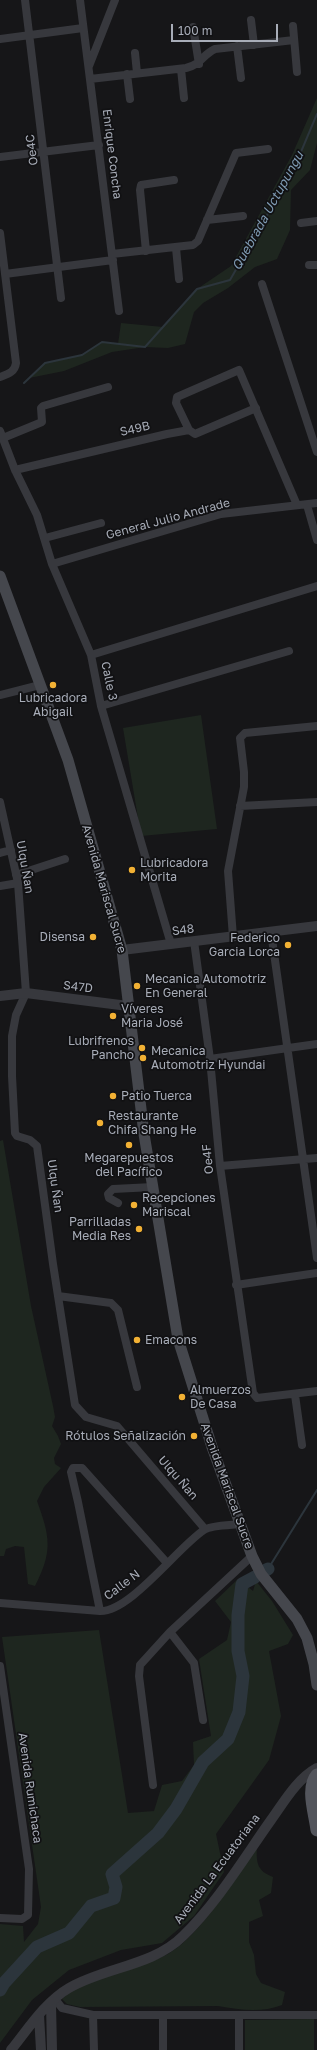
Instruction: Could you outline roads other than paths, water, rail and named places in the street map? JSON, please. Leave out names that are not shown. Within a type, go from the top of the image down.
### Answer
[{"type":"main road","name":"Avenida Mariscal Sucre","points":[[1,581],[68,760],[122,950],[128,1006],[153,1187],[178,1339],[212,1447],[252,1556],[261,1574],[297,1619],[306,1638],[317,1685]]},
{"type":"main road","points":[[317,1775],[313,1779],[311,1789],[317,1830]]},
{"type":"street","name":"Oe4C","points":[[25,0],[61,298]]},
{"type":"street","name":"Enrique Concha","points":[[80,0],[119,311]]},
{"type":"street","points":[[88,68],[115,1]]},
{"type":"street","points":[[251,20],[254,45]]},
{"type":"street","points":[[293,26],[297,72]]},
{"type":"street","points":[[193,27],[199,64]]},
{"type":"street","points":[[0,39],[83,28]]},
{"type":"street","points":[[90,79],[181,69],[199,64],[210,51],[237,46],[294,40]]},
{"type":"street","points":[[237,46],[241,78]]},
{"type":"street","points":[[135,53],[137,73]]},
{"type":"street","points":[[181,69],[184,98]]},
{"type":"street","points":[[127,74],[130,99]]},
{"type":"street","points":[[0,157],[99,145]]},
{"type":"street","points":[[5,274],[57,267],[146,251],[188,247],[198,241],[236,153],[268,149]]},
{"type":"street","points":[[146,251],[140,190],[141,186],[144,184],[174,180]]},
{"type":"street","points":[[207,220],[243,216]]},
{"type":"street","points":[[301,223],[317,221]]},
{"type":"street","points":[[0,233],[16,362],[14,370],[0,377]]},
{"type":"street","points":[[176,248],[179,279]]},
{"type":"street","points":[[262,284],[317,452]]},
{"type":"street","points":[[189,430],[176,400],[177,397],[239,370],[297,505]]},
{"type":"street","points":[[2,435],[42,422],[41,408],[43,406],[108,387]]},
{"type":"street","name":"S49B","points":[[15,470],[168,434],[189,430],[192,434],[199,433],[256,408]]},
{"type":"street","name":"Calle 3","points":[[2,435],[15,470],[37,515],[52,564],[91,655],[101,706],[171,944]]},
{"type":"street","name":"General Julio Andrade","points":[[52,564],[222,514],[317,503]]},
{"type":"street","points":[[307,505],[317,540]]},
{"type":"street","points":[[45,538],[101,523]]},
{"type":"street","points":[[91,655],[317,586]]},
{"type":"street","points":[[101,706],[199,679],[289,651]]},
{"type":"street","points":[[0,695],[40,685]]},
{"type":"street","points":[[233,937],[228,871],[240,806],[244,772],[240,740],[242,734],[317,726]]},
{"type":"street","name":"Ulqu Ñan","points":[[0,802],[17,879],[26,993],[16,1015],[12,1036],[12,1076],[15,1129],[17,1136],[30,1140],[37,1146],[75,1406],[86,1417],[117,1426],[205,1529]]},
{"type":"street","points":[[240,806],[317,802]]},
{"type":"street","points":[[0,853],[11,850]]},
{"type":"street","points":[[0,886],[64,859]]},
{"type":"street","name":"S48","points":[[122,950],[317,926]]},
{"type":"street","points":[[271,932],[317,1258]]},
{"type":"street","name":"Oe4F","points":[[194,942],[210,1059],[220,1166],[236,1285],[255,1398],[266,1399],[295,1395]]},
{"type":"street","name":"S47D","points":[[0,996],[26,993],[128,1006]]},
{"type":"street","points":[[210,1059],[317,1044]]},
{"type":"street","points":[[220,1166],[317,1158]]},
{"type":"street","points":[[118,1203],[109,1198],[110,1191],[113,1189],[153,1187]]},
{"type":"street","points":[[236,1285],[317,1273]]},
{"type":"street","points":[[58,1296],[110,1303],[115,1306],[118,1310],[137,1387]]},
{"type":"street","points":[[302,1446],[295,1395],[317,1391]]},
{"type":"street","points":[[100,1611],[71,1472],[73,1468],[82,1468],[167,1563]]},
{"type":"street","points":[[205,1529],[240,1524]]},
{"type":"street","name":"Calle N","points":[[0,1603],[100,1611],[111,1610],[119,1606],[205,1529]]},
{"type":"street","points":[[153,1785],[139,1676],[140,1665],[170,1632],[252,1556]]},
{"type":"street","points":[[170,1632],[194,1663],[197,1674],[203,1720]]},
{"type":"street","name":"Avenida Rumichaca","points":[[0,1666],[29,1869],[28,1915],[22,1919],[0,1918]]},
{"type":"street","name":"Avenida La Ecuatoriana","points":[[11,2050],[39,2015],[67,1989],[85,1980],[158,1954],[175,1943],[197,1922],[296,1785],[317,1768]]},
{"type":"street","points":[[53,2001],[62,2008],[93,2015],[317,2015]]},
{"type":"street","points":[[52,2050],[53,2001]]},
{"type":"street","points":[[39,2015],[41,2050]]},
{"type":"street","points":[[93,2015],[94,2050]]},
{"type":"street","points":[[162,2015],[163,2050]]},
{"type":"street","points":[[239,2015],[239,2050]]},
{"type":"waterway","name":"Quebrada Uctupungu","points":[[24,383],[45,363],[82,355],[102,342],[145,347],[197,289],[230,280],[295,166],[317,114]]},
{"type":"waterway","points":[[268,1569],[317,1490]]},
{"type":"waterway","points":[[0,1990],[4,1983],[37,1947],[69,1933],[91,1906],[114,1898],[116,1887],[112,1874],[158,1833],[176,1809],[203,1762],[228,1739],[239,1712],[243,1676],[238,1651],[238,1615],[242,1584],[255,1577]]},
{"type":"place","name":"Lubricadora Abigail","points":[[53,685]]},
{"type":"place","name":"Lubricadora Morita","points":[[132,870]]},
{"type":"place","name":"Disensa","points":[[93,937]]},
{"type":"place","name":"Federico Garcia Lorca","points":[[288,945]]},
{"type":"place","name":"Mecanica Automotriz En General","points":[[137,986]]},
{"type":"place","name":"Víveres Maria José","points":[[113,1016]]},
{"type":"place","name":"Lubrifrenos Pancho","points":[[142,1048]]},
{"type":"place","name":"Mecanica Automotriz Hyundai","points":[[143,1058]]},
{"type":"place","name":"Patio Tuerca","points":[[113,1096]]},
{"type":"place","name":"Restaurante Chifa Shang He","points":[[100,1123]]},
{"type":"place","name":"Megarepuestos del Pacífico","points":[[129,1145]]},
{"type":"place","name":"Recepciones Mariscal","points":[[134,1205]]},
{"type":"place","name":"Parrilladas Media Res","points":[[139,1229]]},
{"type":"place","name":"Emacons","points":[[137,1340]]},
{"type":"place","name":"Almuerzos De Casa","points":[[182,1397]]},
{"type":"place","name":"Rótulos Señalización","points":[[194,1436]]}]
